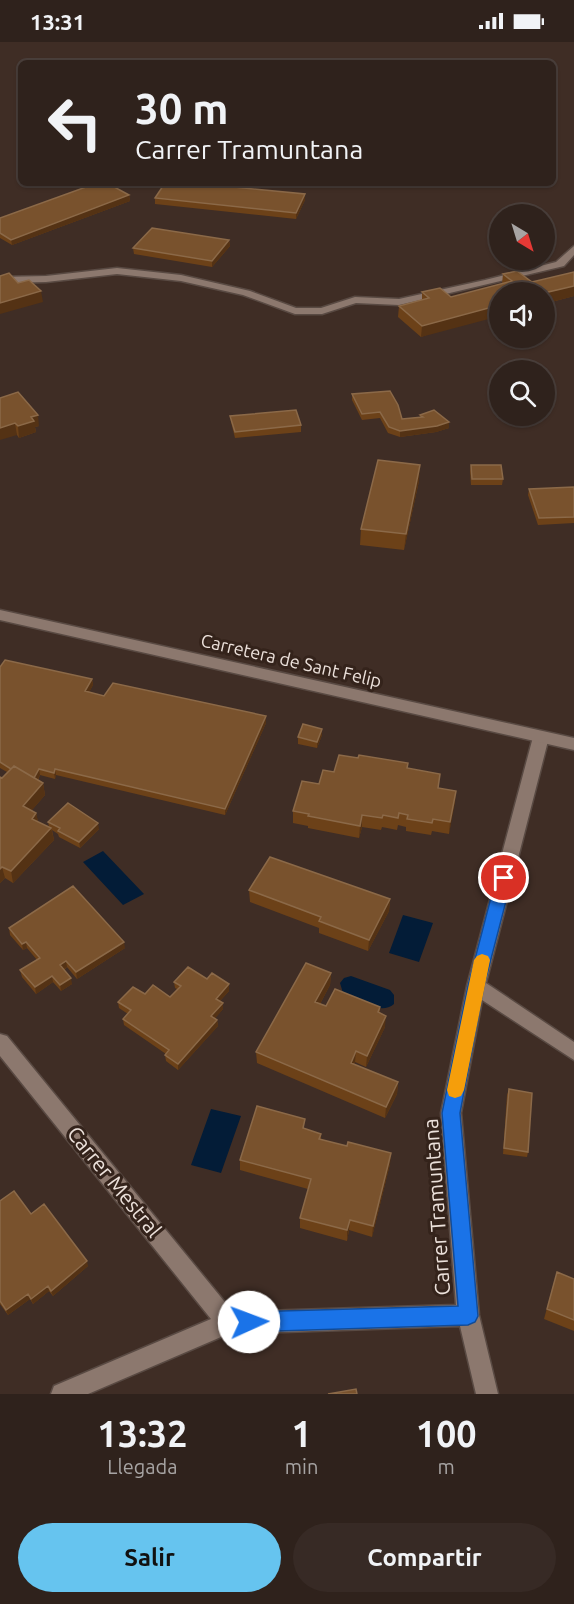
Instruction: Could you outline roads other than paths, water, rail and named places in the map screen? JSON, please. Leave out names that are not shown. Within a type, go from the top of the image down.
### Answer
[{"type":"street","points":[[0,280],[46,279],[117,271],[181,278],[246,292],[295,311],[322,311],[355,300],[399,302],[485,284],[560,264],[574,249]]},
{"type":"street","name":"Carretera de Sant Felip","points":[[0,615],[574,744]]},
{"type":"street","name":"Carrer Tramuntana","points":[[487,1394],[468,1316],[451,1113],[476,986],[541,737]]},
{"type":"street","points":[[476,986],[574,1052]]},
{"type":"street","name":"Carrer Mestral","points":[[0,1042],[228,1323]]},
{"type":"street","points":[[62,1394],[228,1323],[468,1316]]},
{"type":"water","points":[[103,851],[144,894],[123,905],[83,862]]},
{"type":"water","points":[[403,915],[433,923],[419,962],[389,953]]},
{"type":"water","points":[[351,976],[390,990],[394,995],[394,1004],[382,1008],[375,1007],[343,993],[340,983],[344,978]]},
{"type":"water","points":[[211,1109],[241,1116],[221,1173],[191,1165]]}]
